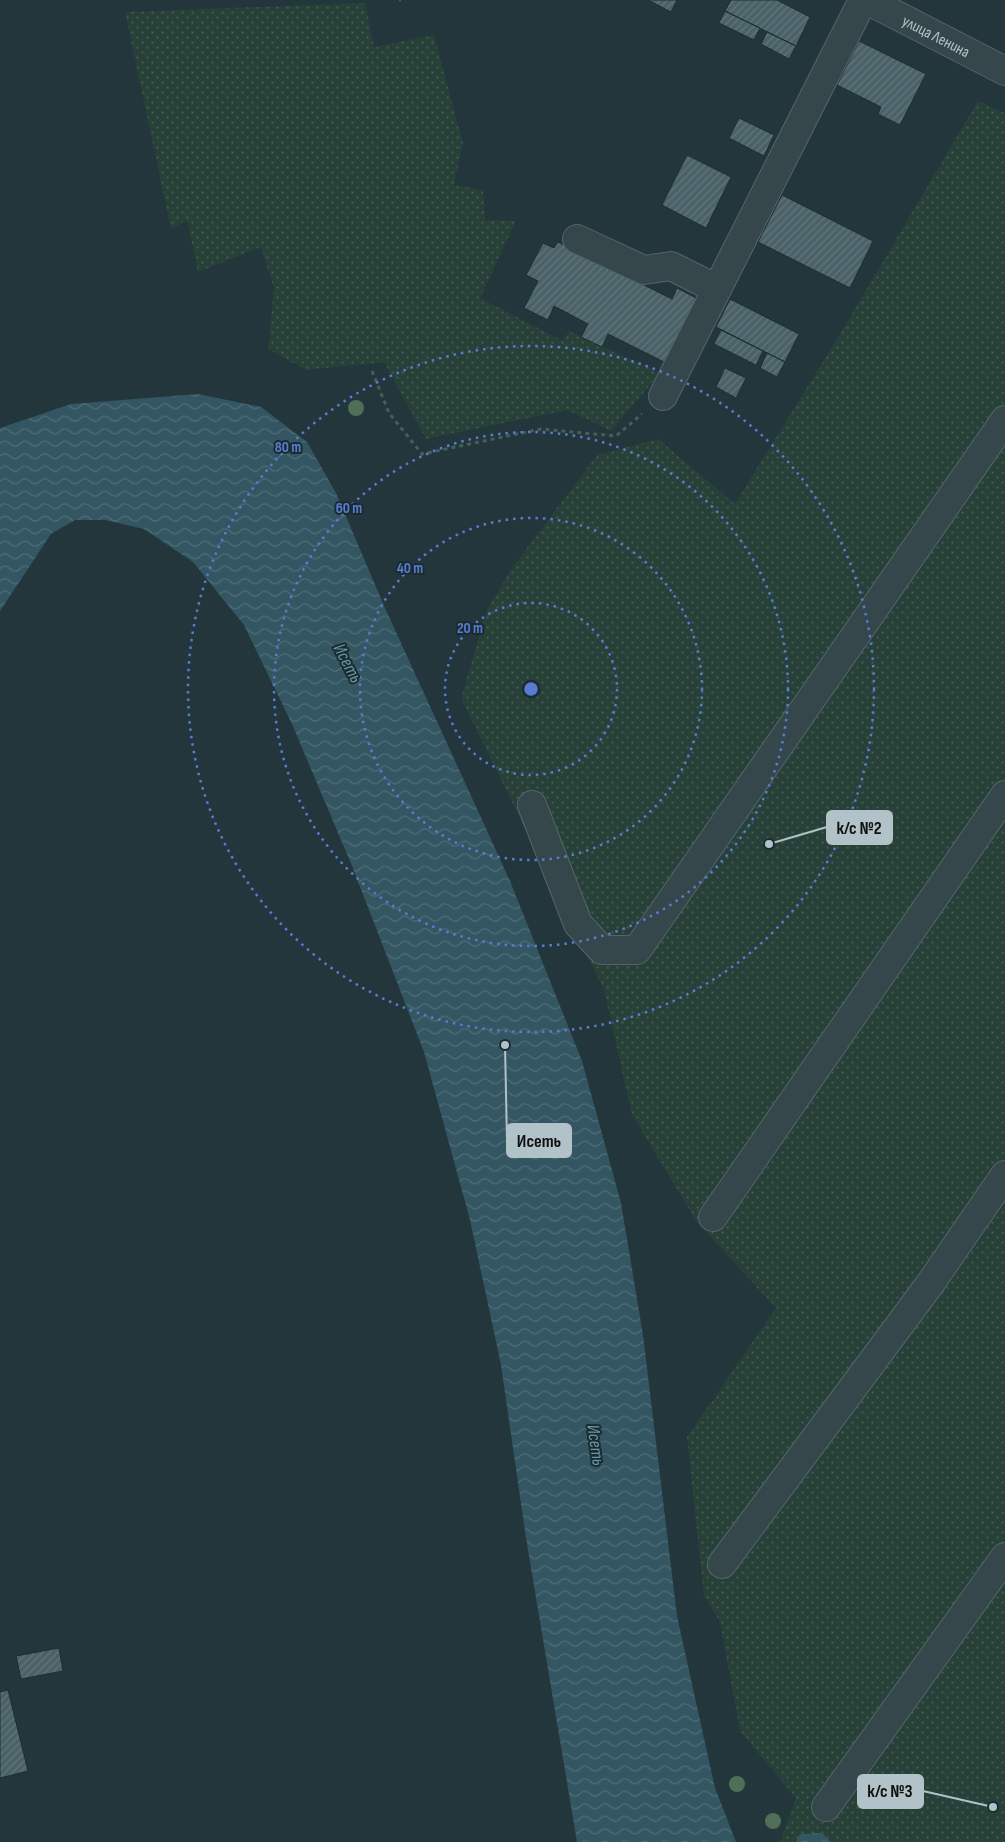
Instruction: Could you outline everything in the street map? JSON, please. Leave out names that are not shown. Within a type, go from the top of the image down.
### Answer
[{"type":"street","points":[[663,396],[863,0]]},
{"type":"street","name":"улица Ленина","points":[[867,0],[1005,71]]},
{"type":"street","points":[[577,239],[644,270],[670,266],[717,289]]},
{"type":"street","points":[[532,805],[578,924],[602,950],[637,950],[1005,420]]},
{"type":"street","points":[[713,1217],[1005,795]]},
{"type":"street","points":[[722,1564],[930,1284],[1005,1175]]},
{"type":"street","points":[[826,1807],[1005,1558]]},
{"type":"path","points":[[372,371],[389,413],[422,454],[540,429],[616,436],[663,396]]},
{"type":"green space","points":[[365,3],[374,47],[434,35],[463,143],[454,185],[483,190],[485,220],[516,221],[480,298],[563,341],[569,331],[660,373],[611,431],[567,410],[426,439],[384,362],[306,370],[268,349],[274,288],[261,247],[198,272],[187,220],[171,229],[125,12]]},
{"type":"green space","points":[[978,101],[1005,113],[1005,1842],[780,1842],[796,1798],[740,1731],[720,1622],[704,1596],[687,1437],[776,1308],[697,1222],[632,1115],[604,990],[461,698],[487,610],[512,568],[597,455],[658,439],[735,504],[837,339]]},
{"type":"water","points":[[198,394],[261,407],[307,442],[336,493],[385,608],[510,881],[582,1061],[621,1203],[643,1335],[677,1616],[715,1788],[736,1842],[577,1842],[526,1538],[501,1365],[470,1220],[424,1052],[352,866],[292,724],[244,625],[193,562],[144,529],[105,520],[75,520],[51,534],[0,611],[0,428],[71,404]]},
{"type":"water","points":[[822,1833],[831,1842],[796,1842],[800,1834]]},
{"type":"building","points":[[648,0],[677,0],[671,12]]},
{"type":"building","points":[[731,0],[777,0],[810,17],[796,46],[725,11]]},
{"type":"building","points":[[725,11],[760,28],[754,40],[719,23]]},
{"type":"building","points":[[767,32],[796,46],[789,59],[761,44]]},
{"type":"building","points":[[859,41],[926,74],[900,125],[878,114],[881,107],[837,85]]},
{"type":"building","points":[[739,118],[774,135],[764,156],[729,138]]},
{"type":"building","points":[[687,155],[731,177],[706,228],[662,205]]},
{"type":"building","points":[[782,195],[873,241],[850,288],[758,242]]},
{"type":"building","points":[[558,242],[672,299],[677,288],[698,299],[666,363],[608,334],[602,347],[581,337],[588,324],[554,306],[548,320],[524,308],[538,281],[526,275],[543,243],[554,248]]},
{"type":"building","points":[[730,299],[799,334],[785,362],[716,327]]},
{"type":"building","points":[[721,330],[763,351],[756,365],[714,344]]},
{"type":"building","points":[[767,353],[785,362],[777,377],[760,368]]},
{"type":"building","points":[[725,368],[746,378],[736,398],[716,387]]},
{"type":"building","points":[[59,1648],[63,1671],[21,1679],[16,1656]]},
{"type":"building","points":[[8,1690],[28,1771],[0,1778],[0,1692]]},
{"type":"place","name":"к/с №2","points":[[769,844]]},
{"type":"place","name":"Исеть","points":[[505,1045]]},
{"type":"place","name":"к/с №3","points":[[993,1807]]}]
